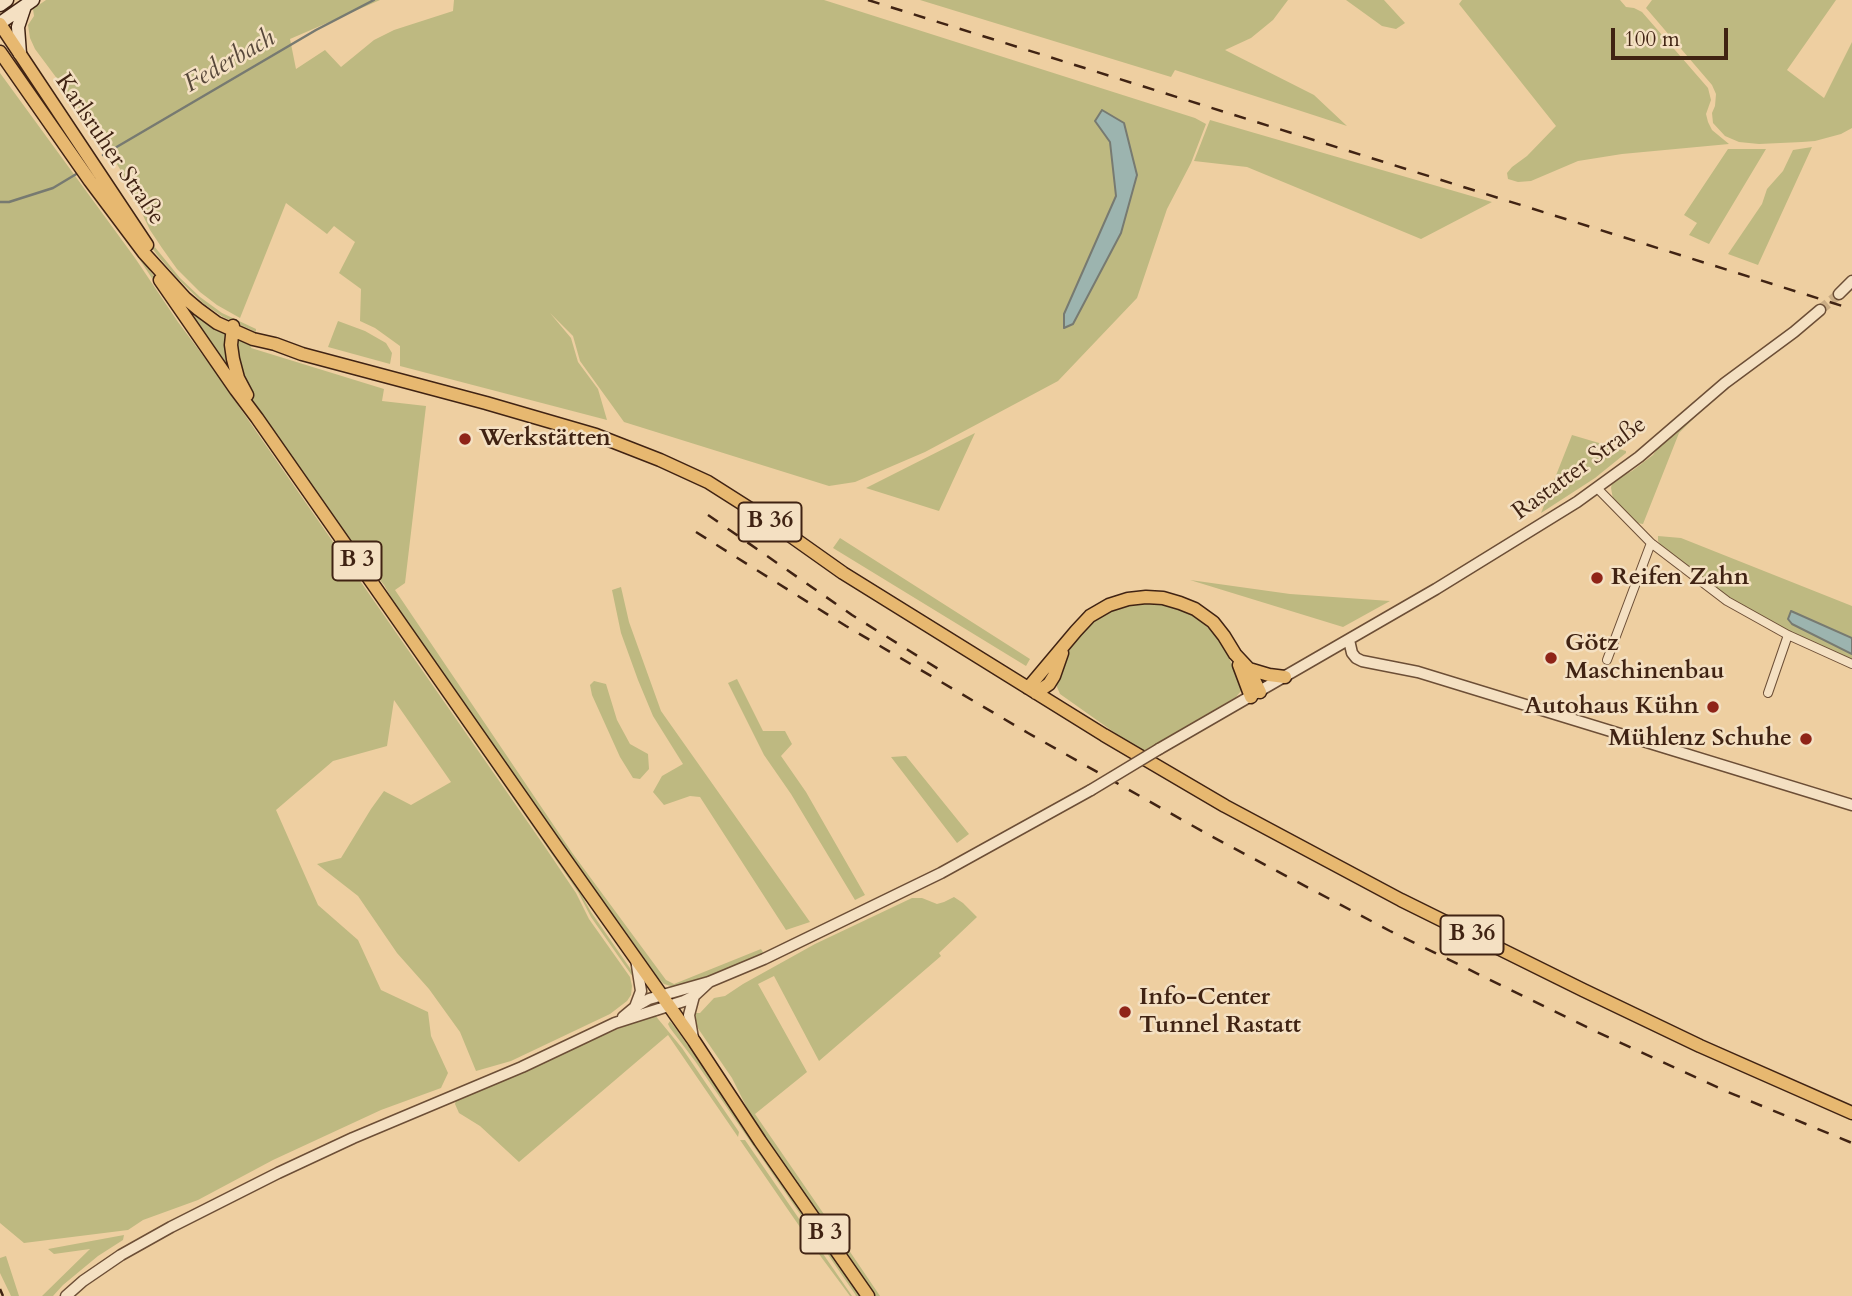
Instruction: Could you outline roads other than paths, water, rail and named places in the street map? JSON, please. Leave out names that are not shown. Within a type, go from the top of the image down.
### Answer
[{"type":"main road","points":[[0,5],[7,0]]},
{"type":"main road","points":[[0,24],[29,3]]},
{"type":"main road","points":[[20,54],[18,27],[29,3]]},
{"type":"main road","name":"Karlsruher Straße","points":[[0,24],[150,250],[189,294],[233,328]]},
{"type":"main road","name":"B 3","points":[[1,55],[144,253],[215,360],[694,1041],[868,1296]]},
{"type":"main road","name":"B 36","points":[[144,253],[198,309],[217,323],[253,339],[596,435],[708,482],[843,573],[1063,710],[1226,806],[1401,900],[1594,996],[1852,1113]]},
{"type":"main road","name":"B 3","points":[[233,328],[231,345],[235,367],[257,418]]},
{"type":"main road","points":[[1032,690],[1090,616],[1109,605],[1146,597],[1163,598],[1195,609],[1213,622],[1249,669],[1255,694]]},
{"type":"main road","points":[[1032,690],[1049,684],[1064,646]]},
{"type":"main road","points":[[1236,654],[1255,694]]},
{"type":"main road","points":[[1249,669],[1285,677]]},
{"type":"main road","points":[[1054,676],[1063,710]]},
{"type":"street","points":[[1839,294],[1852,281]]},
{"type":"street","name":"Rastatter Straße","points":[[709,982],[941,873],[1091,790],[1507,546],[1597,488],[1645,452],[1725,383],[1820,310]]},
{"type":"street","points":[[1597,488],[1651,544],[1727,601],[1788,635],[1852,664]]},
{"type":"street","points":[[1606,660],[1651,544]]},
{"type":"street","points":[[1769,693],[1788,635]]},
{"type":"street","points":[[1349,640],[1369,662],[1418,672],[1852,805]]},
{"type":"street","points":[[635,1007],[641,986],[636,959]]},
{"type":"street","points":[[694,1041],[690,1015],[694,996],[709,982]]},
{"type":"street","points":[[66,1296],[83,1280],[121,1255],[266,1179],[709,982]]},
{"type":"street","points":[[615,1023],[635,1007],[694,996]]},
{"type":"water","points":[[1102,110],[1124,123],[1137,175],[1121,233],[1073,324],[1064,328],[1064,314],[1116,196],[1110,142],[1095,121]]},
{"type":"water","points":[[1791,611],[1852,638],[1852,654],[1792,624],[1788,619]]},
{"type":"waterway","name":"Federbach","points":[[103,155],[316,30],[374,0]]},
{"type":"waterway","name":"Federbach","points":[[0,202],[9,202],[53,188],[78,173]]},
{"type":"tunnel","points":[[1820,310],[1839,294]]},
{"type":"railway","points":[[868,0],[1852,309]]},
{"type":"railway","points":[[708,515],[852,615],[940,670]]},
{"type":"railway","points":[[696,532],[846,626],[1028,733],[1209,835],[1390,931],[1597,1032],[1728,1092],[1852,1143]]},
{"type":"railway","points":[[0,1289],[3,1296]]},
{"type":"place","name":"Werkstätten","points":[[465,439]]},
{"type":"place","name":"Reifen Zahn","points":[[1597,578]]},
{"type":"place","name":"Götz Maschinenbau","points":[[1551,658]]},
{"type":"place","name":"Autohaus Kühn","points":[[1713,707]]},
{"type":"place","name":"Mühlenz Schuhe","points":[[1806,739]]},
{"type":"place","name":"Info-Center Tunnel Rastatt","points":[[1125,1012]]}]
